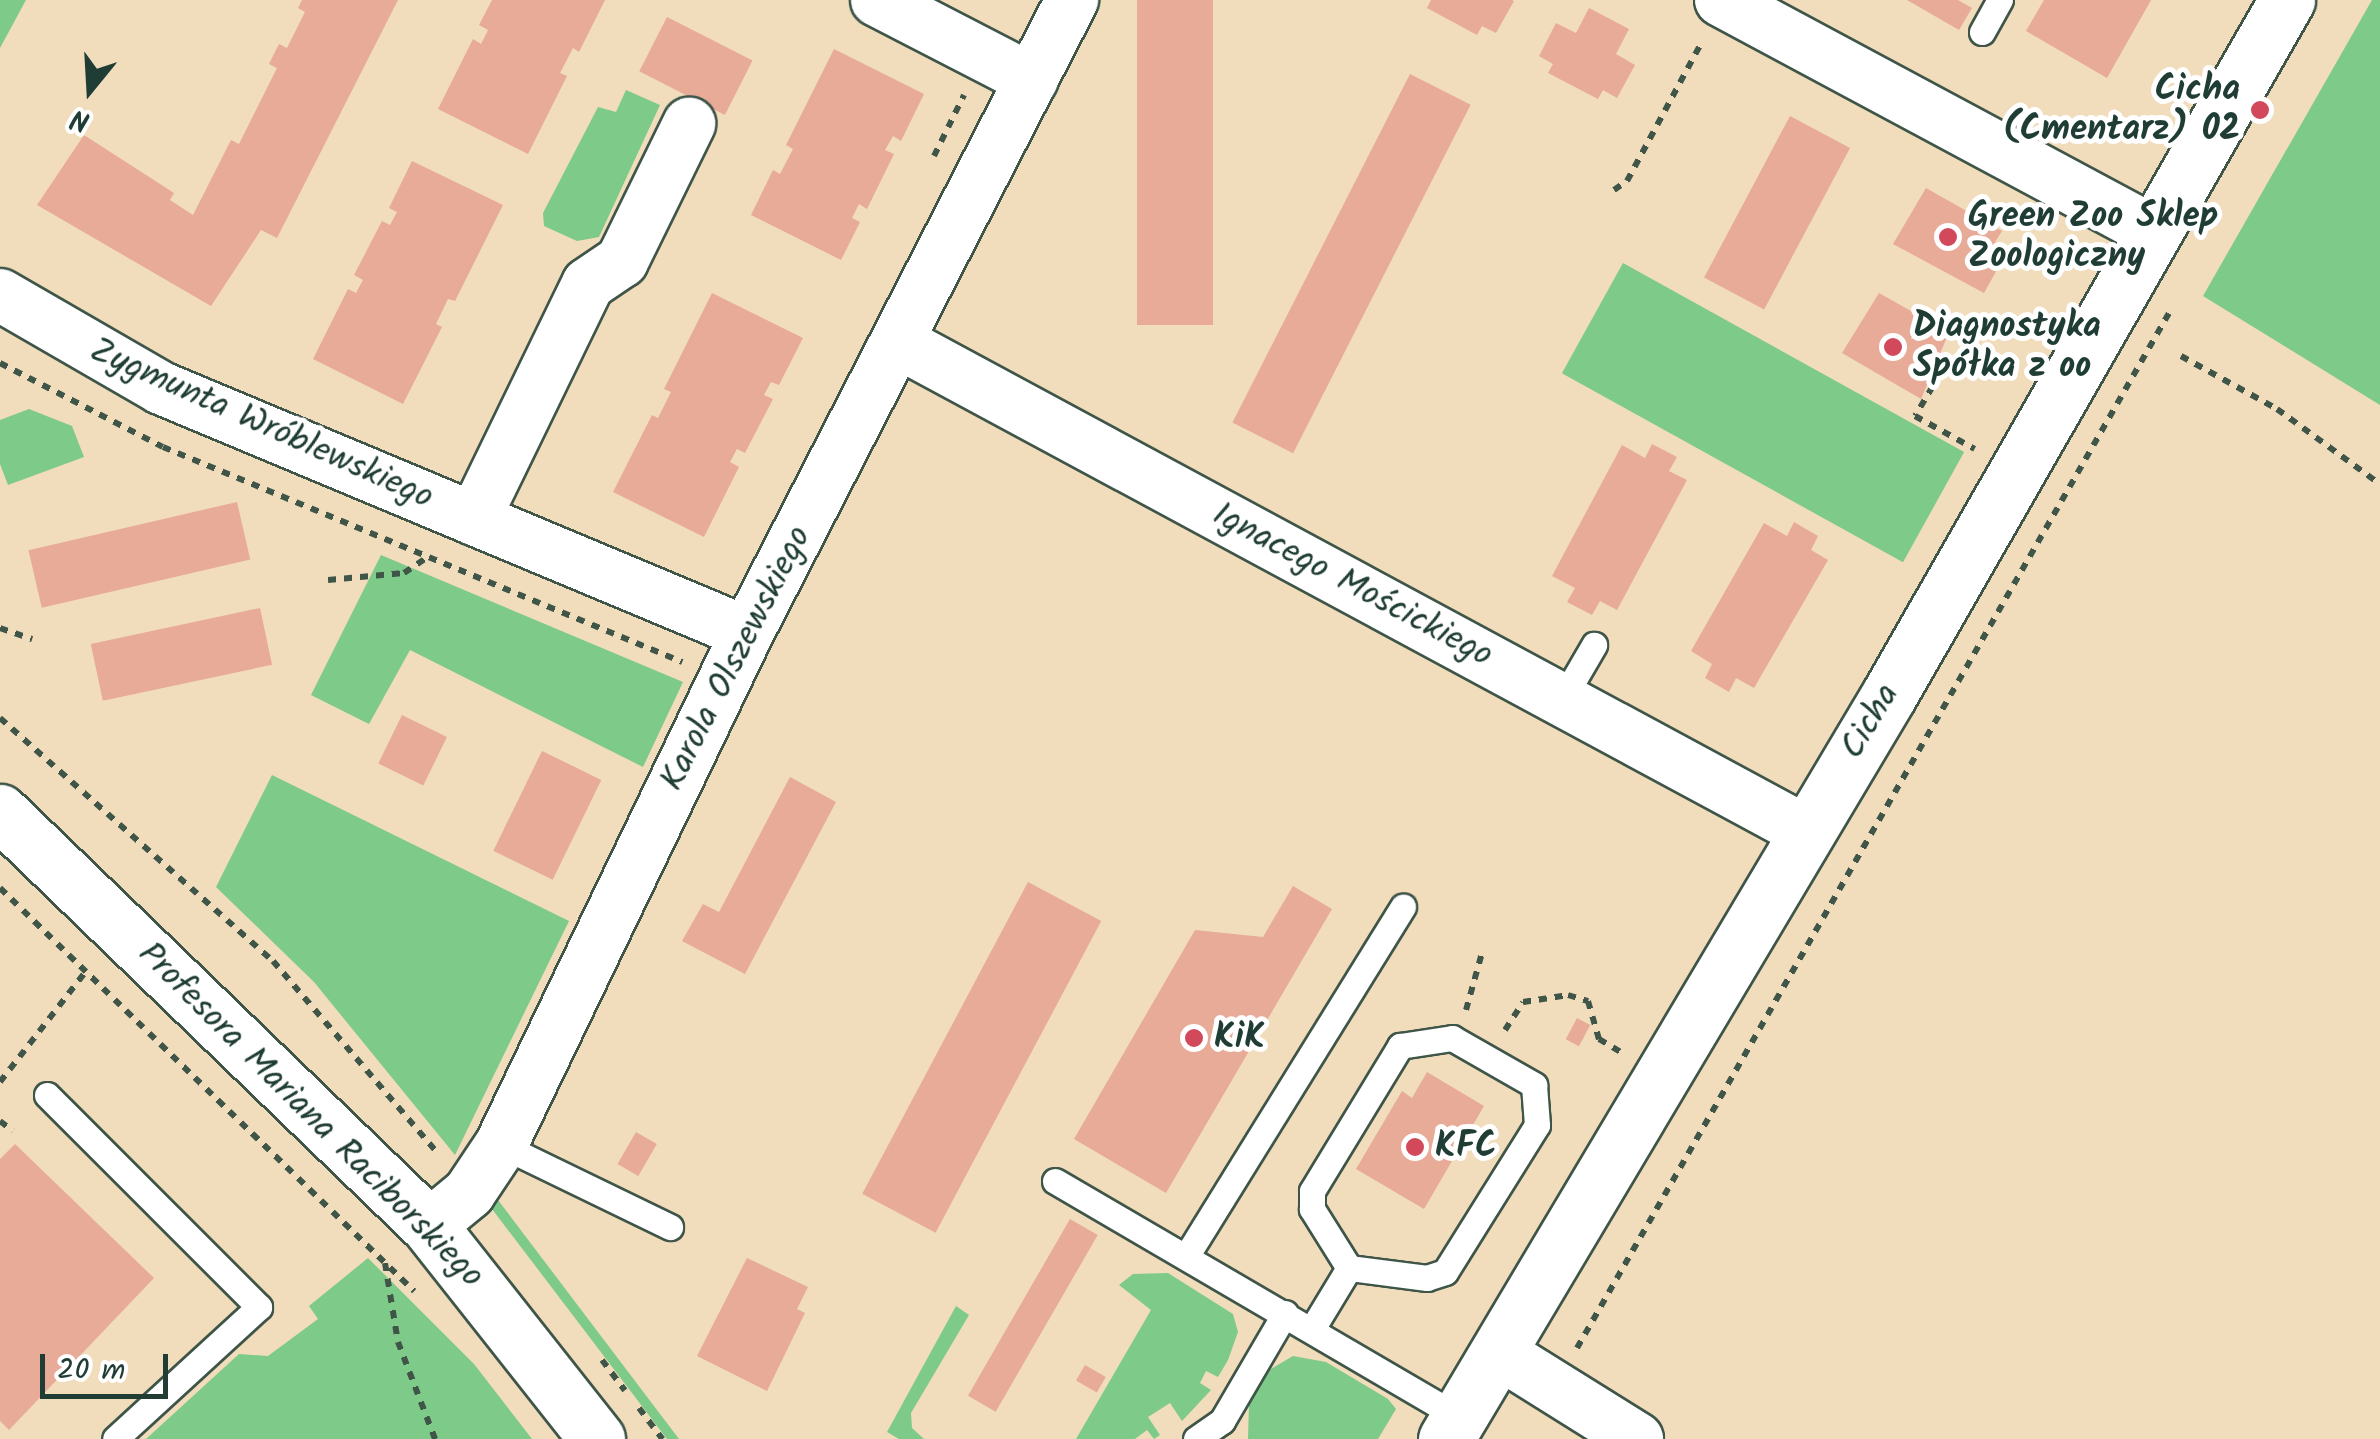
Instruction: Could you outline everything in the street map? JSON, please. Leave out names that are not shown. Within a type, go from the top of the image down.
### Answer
[{"type":"street","points":[[877,0],[1032,80]]},
{"type":"street","name":"Karola Olszewskiego","points":[[449,1210],[501,1145],[747,633],[1072,0]]},
{"type":"street","name":"Cicha","points":[[1453,1428],[2155,232],[2287,0]]},
{"type":"street","points":[[1715,15],[2155,232]]},
{"type":"street","name":"Zygmunta Wróblewskiego","points":[[474,519],[588,284],[622,261],[689,124]]},
{"type":"street","name":"Zygmunta Wróblewskiego","points":[[0,295],[161,388],[747,633]]},
{"type":"street","name":"Ignacego Mościckiego","points":[[898,342],[1805,831]]},
{"type":"street","name":"Profesora Mariana Raciborskiego","points":[[0,812],[449,1210],[597,1439]]},
{"type":"street","points":[[1498,1352],[1637,1439]]},
{"type":"lane","points":[[1982,32],[2000,0]]},
{"type":"lane","points":[[1562,700],[1594,644]]},
{"type":"lane","points":[[1187,1254],[1404,906]]},
{"type":"lane","points":[[1452,1038],[1534,1086],[1538,1125],[1445,1272],[1427,1278],[1349,1268],[1312,1209],[1312,1191],[1400,1046],[1452,1038]]},
{"type":"lane","points":[[48,1096],[259,1307],[115,1439]]},
{"type":"lane","points":[[501,1145],[670,1227]]},
{"type":"lane","points":[[1055,1181],[1312,1329],[1453,1428]]},
{"type":"lane","points":[[1312,1329],[1349,1268]]},
{"type":"lane","points":[[1196,1439],[1228,1430],[1285,1313]]},
{"type":"path","points":[[1614,190],[1627,181],[1715,15]]},
{"type":"path","points":[[1552,1389],[1643,1242],[2172,307]]},
{"type":"path","points":[[2181,356],[2277,410],[2380,484]]},
{"type":"path","points":[[1950,359],[1915,416],[1989,458]]},
{"type":"path","points":[[328,580],[404,573],[428,557]]},
{"type":"path","points":[[0,628],[32,639]]},
{"type":"path","points":[[0,718],[273,960],[354,1047],[449,1210]]},
{"type":"path","points":[[0,888],[420,1298]]},
{"type":"path","points":[[1452,1038],[1472,997],[1483,950]]},
{"type":"path","points":[[0,1082],[86,971]]},
{"type":"path","points":[[1489,1059],[1523,1002],[1546,994],[1588,1001],[1599,1039]]},
{"type":"path","points":[[0,1120],[13,1131]]},
{"type":"path","points":[[384,1262],[398,1342],[435,1439]]},
{"type":"green space","points":[[0,0],[26,0],[0,48]]},
{"type":"green space","points":[[2372,0],[2380,0],[2380,405],[2203,296]]},
{"type":"green space","points":[[626,90],[660,105],[599,237],[577,241],[544,226],[543,213],[598,107],[616,112]]},
{"type":"green space","points":[[1623,263],[1964,452],[1903,562],[1562,373]]},
{"type":"green space","points":[[29,409],[72,426],[84,457],[8,485],[0,464],[0,420]]},
{"type":"green space","points":[[381,555],[683,682],[643,767],[410,650],[369,724],[311,695]]},
{"type":"green space","points":[[272,775],[569,921],[455,1155],[314,982],[216,887]]},
{"type":"green space","points":[[498,1200],[679,1439],[667,1439],[492,1209]]},
{"type":"green space","points":[[368,1258],[474,1364],[532,1439],[146,1439],[239,1354],[268,1356],[318,1319],[309,1306]]},
{"type":"green space","points":[[1168,1273],[1233,1314],[1238,1332],[1228,1360],[1218,1377],[1206,1371],[1200,1383],[1211,1390],[1182,1421],[1170,1403],[1148,1417],[1160,1435],[1154,1439],[1147,1430],[1135,1439],[1076,1439],[1151,1310],[1119,1285],[1133,1274]]},
{"type":"green space","points":[[956,1306],[969,1315],[911,1413],[912,1428],[924,1439],[899,1439],[887,1432]]},
{"type":"green space","points":[[1293,1356],[1326,1362],[1388,1399],[1396,1409],[1378,1439],[1248,1439],[1249,1404],[1269,1370]]},
{"type":"building","points":[[302,0],[398,0],[277,238],[261,230],[211,306],[37,205],[84,135],[174,193],[170,200],[193,215],[231,140],[239,144],[277,68],[269,64],[279,44],[287,48],[305,12],[298,8]]},
{"type":"building","points":[[492,0],[605,0],[579,52],[573,48],[560,73],[567,76],[528,154],[438,109],[473,39],[481,44],[488,30],[479,25]]},
{"type":"building","points":[[1137,0],[1213,0],[1213,325],[1137,325]]},
{"type":"building","points":[[1431,0],[1514,1],[1496,33],[1482,26],[1477,35],[1427,8]]},
{"type":"building","points":[[1907,0],[1958,0],[1972,8],[1959,30]]},
{"type":"building","points":[[2044,0],[2151,0],[2107,78],[2026,31]]},
{"type":"building","points":[[1589,8],[1629,29],[1616,54],[1635,65],[1617,98],[1603,90],[1598,99],[1548,73],[1553,64],[1539,56],[1556,23],[1576,33]]},
{"type":"building","points":[[667,17],[753,61],[725,115],[639,71]]},
{"type":"building","points":[[834,49],[924,94],[901,141],[893,136],[885,150],[894,154],[867,209],[859,204],[852,218],[860,222],[841,260],[751,215],[773,170],[780,174],[793,149],[786,145]]},
{"type":"building","points":[[1410,74],[1471,105],[1293,453],[1232,422]]},
{"type":"building","points":[[1790,116],[1850,148],[1764,310],[1704,278]]},
{"type":"building","points":[[412,161],[503,205],[455,301],[448,299],[436,324],[442,327],[403,404],[313,359],[348,289],[356,293],[363,280],[354,275],[382,221],[390,225],[397,212],[389,208]]},
{"type":"building","name":"Green Zoo Sklep Zoologiczny","points":[[1926,188],[2002,231],[1995,242],[2008,250],[1984,293],[1893,244]]},
{"type":"building","points":[[712,293],[803,338],[779,385],[771,382],[764,395],[773,399],[745,453],[737,449],[730,462],[739,467],[704,537],[613,492],[652,415],[658,418],[671,392],[664,389]]},
{"type":"building","name":"Diagnostyka Spółka z oo","points":[[1879,293],[1957,337],[1947,337],[1921,399],[1842,353]]},
{"type":"building","points":[[1652,444],[1677,457],[1669,471],[1687,480],[1617,610],[1600,601],[1592,615],[1567,602],[1575,588],[1552,576],[1622,445],[1645,458]]},
{"type":"building","points":[[237,502],[250,559],[42,608],[28,550]]},
{"type":"building","points":[[1794,522],[1818,536],[1811,550],[1828,560],[1754,688],[1736,678],[1729,692],[1705,678],[1712,664],[1691,651],[1764,523],[1787,536]]},
{"type":"building","points":[[260,608],[272,665],[103,701],[91,644]]},
{"type":"building","points":[[402,715],[447,737],[423,785],[378,764]]},
{"type":"building","points":[[542,751],[601,780],[553,880],[493,851]]},
{"type":"building","points":[[790,777],[836,802],[745,974],[682,941],[703,904],[719,912]]},
{"type":"building","points":[[1028,882],[1101,921],[936,1233],[862,1194]]},
{"type":"building","name":"KiK","points":[[1293,886],[1332,909],[1166,1193],[1074,1139],[1195,930],[1263,937]]},
{"type":"building","points":[[1577,1018],[1590,1025],[1579,1046],[1566,1039]]},
{"type":"building","name":"KFC","points":[[1427,1072],[1484,1106],[1424,1209],[1356,1169],[1402,1091],[1412,1098]]},
{"type":"building","points":[[636,1132],[657,1144],[638,1176],[618,1164]]},
{"type":"building","points":[[15,1144],[154,1278],[9,1430],[0,1421],[0,1159]]},
{"type":"building","points":[[1070,1219],[1098,1235],[996,1412],[968,1396]]},
{"type":"building","points":[[747,1258],[808,1287],[797,1309],[805,1313],[767,1391],[697,1356]]},
{"type":"building","points":[[1085,1365],[1106,1377],[1097,1393],[1076,1381]]},
{"type":"place","name":"Cicha (Cmentarz) 02","points":[[2260,110]]},
{"type":"place","name":"Green Zoo Sklep Zoologiczny","points":[[1948,237]]},
{"type":"place","name":"Diagnostyka Spółka z oo","points":[[1893,347]]},
{"type":"place","name":"KiK","points":[[1194,1038]]},
{"type":"place","name":"KFC","points":[[1415,1147]]}]
